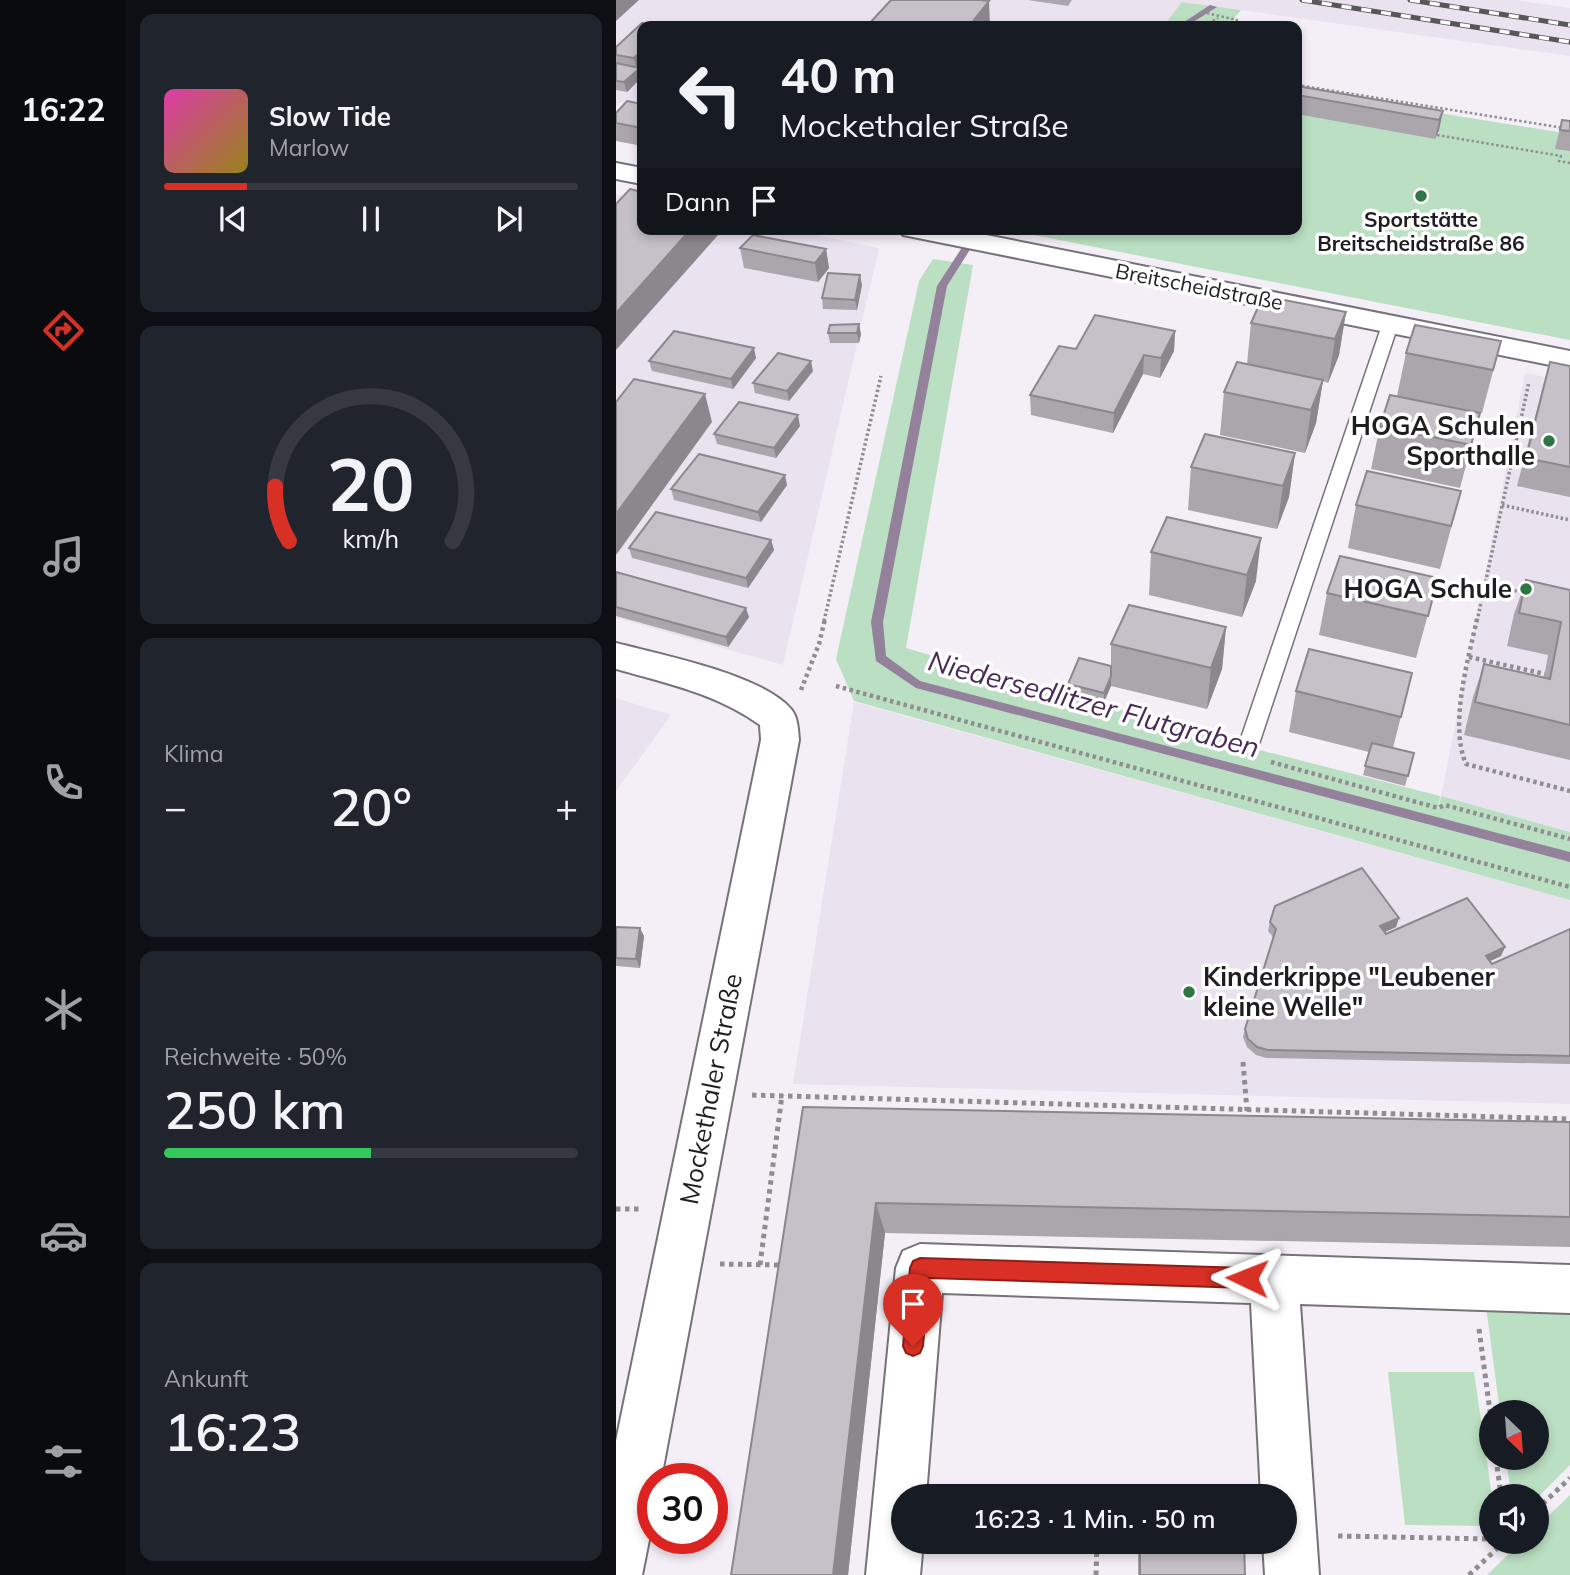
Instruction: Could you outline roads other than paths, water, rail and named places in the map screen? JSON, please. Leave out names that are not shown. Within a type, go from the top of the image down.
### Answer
[{"type":"street","points":[[616,171],[637,175]]},
{"type":"street","name":"Breitscheidstraße","points":[[942,235],[1570,360]]},
{"type":"street","name":"Mockethaler Straße","points":[[616,656],[713,684],[770,722],[711,1094],[677,1264],[625,1482],[616,1572]]},
{"type":"street","points":[[893,1575],[920,1268],[1570,1289]]},
{"type":"street","points":[[1274,1279],[1291,1555]]},
{"type":"lane","points":[[1248,747],[1390,326]]},
{"type":"waterway","name":"Niedersedlitzer Flutgraben","points":[[1190,21],[1213,7]]},
{"type":"waterway","name":"Niedersedlitzer Flutgraben","points":[[975,235],[942,286],[877,622],[880,658],[916,684],[1570,857]]},
{"type":"railway","points":[[1302,0],[1570,42]]},
{"type":"railway","points":[[1410,0],[1570,25]]},
{"type":"place","name":"Sportstätte Breitscheidstraße 86","points":[[1421,196]]},
{"type":"place","name":"HOGA Schulen Sporthalle","points":[[1549,441]]},
{"type":"place","name":"HOGA Schule","points":[[1526,589]]},
{"type":"place","name":"Kinderkrippe \"Leubener kleine Welle\"","points":[[1189,992]]}]
